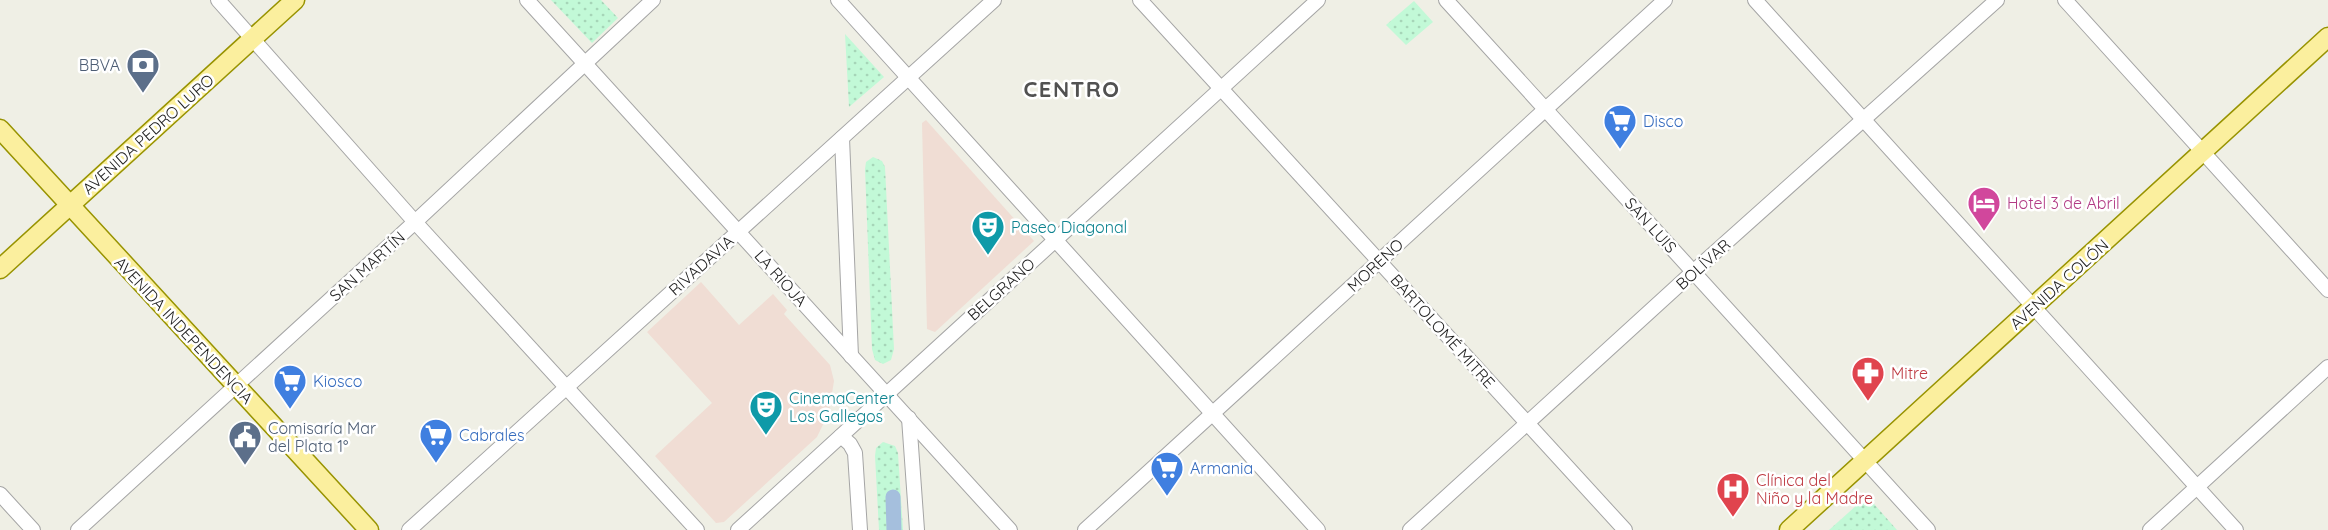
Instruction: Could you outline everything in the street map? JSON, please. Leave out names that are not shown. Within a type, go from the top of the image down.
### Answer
[{"type":"main road","name":"AVENIDA PEDRO LURO","points":[[0,269],[295,0]]},
{"type":"main road","name":"AVENIDA COLÓN","points":[[1789,530],[2328,37]]},
{"type":"main road","name":"AVENIDA INDEPENDENCIA","points":[[0,129],[369,530]]},
{"type":"street","points":[[218,0],[415,222],[697,530]]},
{"type":"street","name":"LA RIOJA","points":[[527,0],[1010,530]]},
{"type":"street","name":"SAN MARTÍN","points":[[78,530],[415,222],[653,0]]},
{"type":"street","points":[[838,0],[1318,530]]},
{"type":"street","name":"RIVADAVIA","points":[[409,530],[994,0]]},
{"type":"street","name":"BARTOLOMÉ MITRE","points":[[1140,0],[1625,530]]},
{"type":"street","name":"BELGRANO","points":[[738,530],[1318,0]]},
{"type":"street","name":"SAN LUIS","points":[[1446,0],[1929,530]]},
{"type":"street","name":"MORENO","points":[[1085,530],[1665,0]]},
{"type":"street","points":[[1755,0],[2236,530]]},
{"type":"street","name":"BOLÍVAR","points":[[1410,530],[1693,272],[1997,0]]},
{"type":"street","points":[[2065,0],[2328,290]]},
{"type":"street","points":[[842,138],[851,356]]},
{"type":"street","points":[[2150,530],[2328,368]]},
{"type":"street","points":[[909,418],[917,530]]},
{"type":"street","points":[[841,436],[853,448],[857,461],[860,530]]},
{"type":"street","points":[[0,494],[33,530]]},
{"type":"shaded area","name":"Paseo Diagonal","points":[[926,120],[1034,241],[935,332],[927,329],[922,123]]},
{"type":"shaded area","points":[[701,282],[739,325],[773,294],[787,310],[784,314],[830,365],[834,381],[829,412],[817,437],[724,522],[716,523],[655,456],[712,403],[647,332]]},
{"type":"green space","points":[[551,0],[601,0],[618,18],[592,43]]},
{"type":"green space","points":[[1414,1],[1433,22],[1406,45],[1386,25]]},
{"type":"green space","points":[[845,34],[884,77],[849,107]]},
{"type":"green space","points":[[873,157],[882,161],[885,167],[894,349],[891,360],[883,364],[875,360],[872,349],[865,169],[866,162]]},
{"type":"green space","points":[[883,442],[895,446],[898,453],[903,530],[879,530],[875,456],[876,448]]},
{"type":"green space","points":[[1867,496],[1897,530],[1829,530]]},
{"type":"waterway","points":[[893,497],[894,530]]},
{"type":"place","name":"BBVA","points":[[143,94]]},
{"type":"place","name":"Disco","points":[[1620,150]]},
{"type":"place","name":"Hotel 3 de Abril","points":[[1984,232]]},
{"type":"place","name":"Paseo Diagonal","points":[[988,256]]},
{"type":"place","name":"Mitre","points":[[1868,402]]},
{"type":"place","name":"Kiosco","points":[[290,410]]},
{"type":"place","name":"CinemaCenter Los Gallegos","points":[[766,436]]},
{"type":"place","name":"Cabrales","points":[[436,464]]},
{"type":"place","name":"Comisaría Mar del Plata 1°","points":[[245,466]]},
{"type":"place","name":"Armania","points":[[1167,497]]},
{"type":"place","name":"Clínica del Niño y la Madre","points":[[1733,518]]},
{"type":"district","name":"CENTRO","points":[[1072,89]]}]
